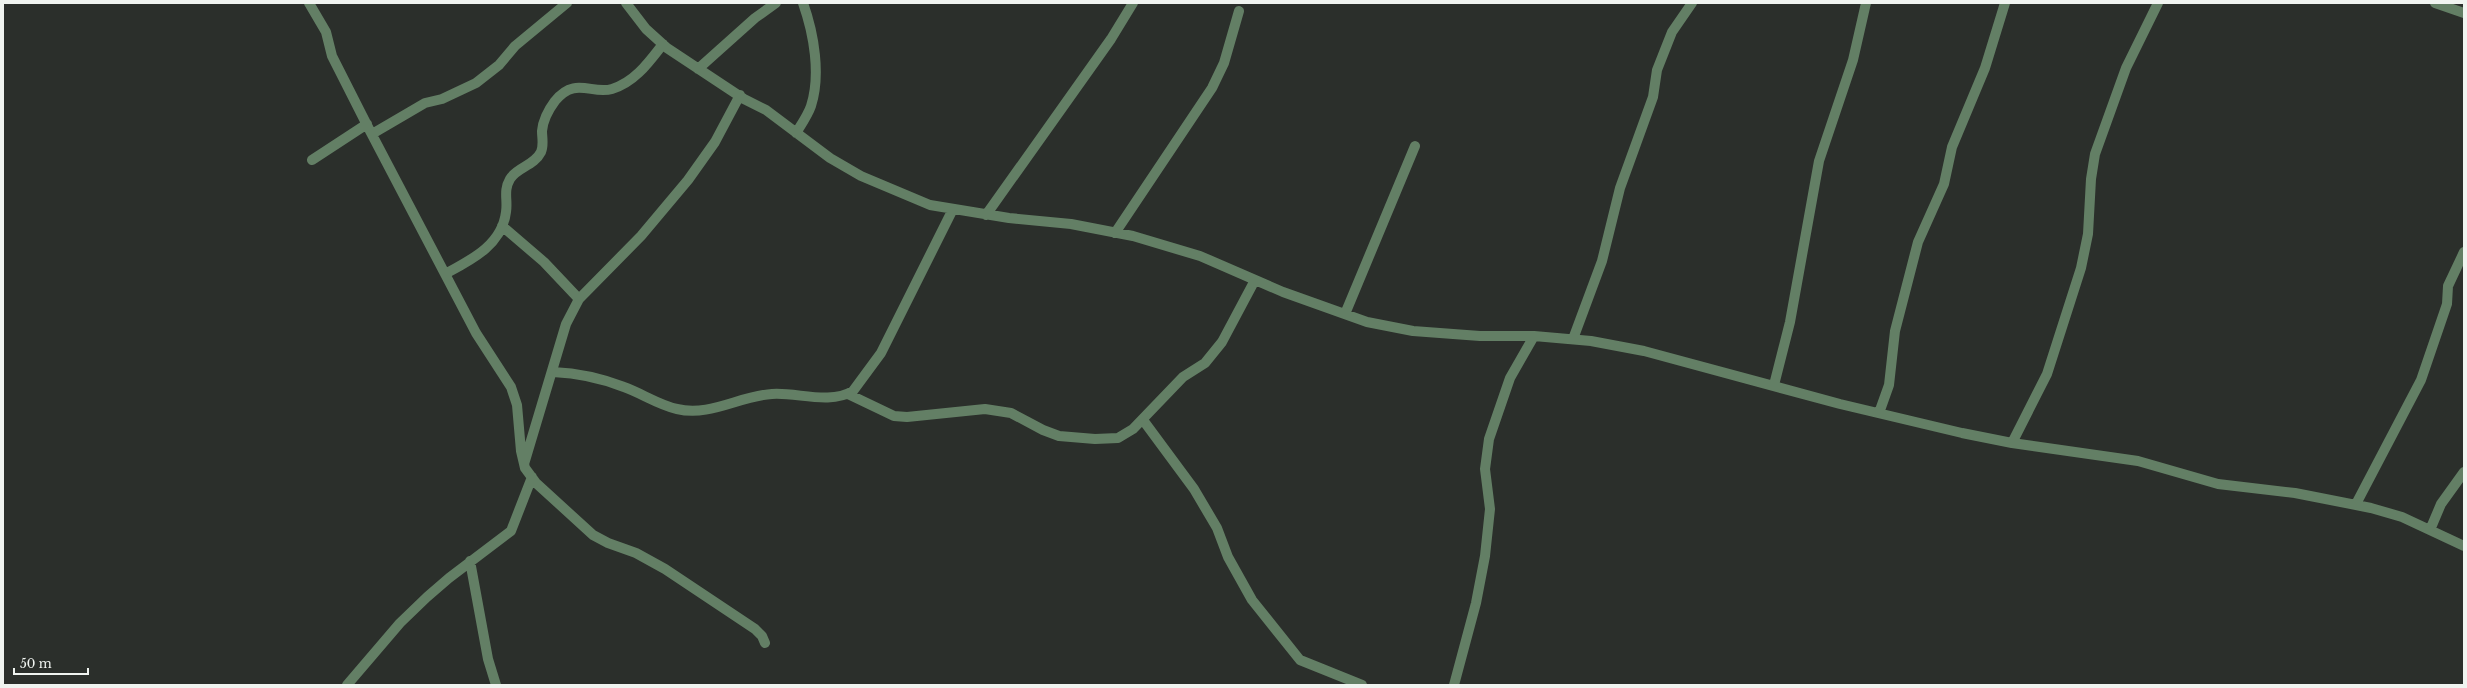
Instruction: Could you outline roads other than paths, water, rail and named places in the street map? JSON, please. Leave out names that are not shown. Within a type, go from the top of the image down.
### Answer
[{"type":"street","points":[[309,3],[326,32],[332,56],[476,333],[511,387],[517,405],[521,451],[524,464],[532,477],[593,535],[608,543],[636,553],[698,589],[755,629],[762,636],[765,643]]},
{"type":"street","points":[[372,134],[425,104],[449,96],[476,83],[499,65],[515,46],[567,3]]},
{"type":"street","points":[[626,3],[646,29],[663,44],[698,69],[766,110],[830,158],[861,176],[930,205],[986,215],[1070,224],[1115,233],[1200,256],[1255,280],[1367,322],[1413,331],[1480,336],[1534,336],[1573,339],[1644,351],[1879,413],[2012,444],[2138,461],[2218,484],[2295,493],[2356,504],[2402,516],[2464,546]]},
{"type":"street","points":[[698,69],[755,18],[776,3]]},
{"type":"street","points":[[796,133],[810,107],[815,88],[816,73],[811,29],[803,3]]},
{"type":"street","points":[[986,215],[1111,39],[1133,3]]},
{"type":"street","points":[[1573,339],[1602,261],[1620,188],[1653,97],[1657,70],[1672,32],[1692,3]]},
{"type":"street","points":[[1774,385],[1790,322],[1819,161],[1851,67],[1866,3]]},
{"type":"street","points":[[1879,413],[1888,385],[1895,331],[1918,242],[1944,184],[1952,147],[1985,68],[2005,3]]},
{"type":"street","points":[[2012,444],[2047,374],[2081,268],[2088,234],[2091,178],[2095,154],[2126,68],[2158,3]]},
{"type":"street","points":[[2435,3],[2464,13]]},
{"type":"street","points":[[1115,233],[1212,88],[1224,63],[1239,11]]},
{"type":"street","points":[[445,274],[486,249],[502,226],[506,209],[506,188],[510,178],[533,163],[541,152],[544,121],[557,99],[569,90],[582,86],[610,90],[632,80],[663,44]]},
{"type":"street","points":[[524,464],[553,372],[566,324],[579,299],[641,236],[688,180],[715,142],[740,95]]},
{"type":"street","points":[[312,160],[367,124]]},
{"type":"street","points":[[1345,314],[1415,146]]},
{"type":"street","points":[[553,372],[575,373],[623,386],[676,409],[692,411],[722,407],[751,397],[772,394],[822,397],[848,394],[853,391],[880,353],[953,209]]},
{"type":"street","points":[[502,226],[544,262],[579,299]]},
{"type":"street","points":[[2356,504],[2421,380],[2446,304],[2448,286],[2460,272],[2464,252]]},
{"type":"street","points":[[848,394],[894,416],[907,417],[985,409],[1011,413],[1043,430],[1059,436],[1118,438],[1133,429],[1183,377],[1205,363],[1222,342],[1255,280]]},
{"type":"street","points":[[1454,685],[1476,603],[1485,556],[1490,510],[1486,469],[1489,439],[1510,378],[1534,336]]},
{"type":"street","points":[[1142,420],[1194,489],[1217,528],[1228,557],[1252,600],[1300,660],[1362,685]]},
{"type":"street","points":[[2430,530],[2441,504],[2464,472]]},
{"type":"street","points":[[347,685],[400,623],[433,592],[470,561],[511,531],[532,477]]},
{"type":"street","points":[[470,561],[488,659],[496,685]]}]
